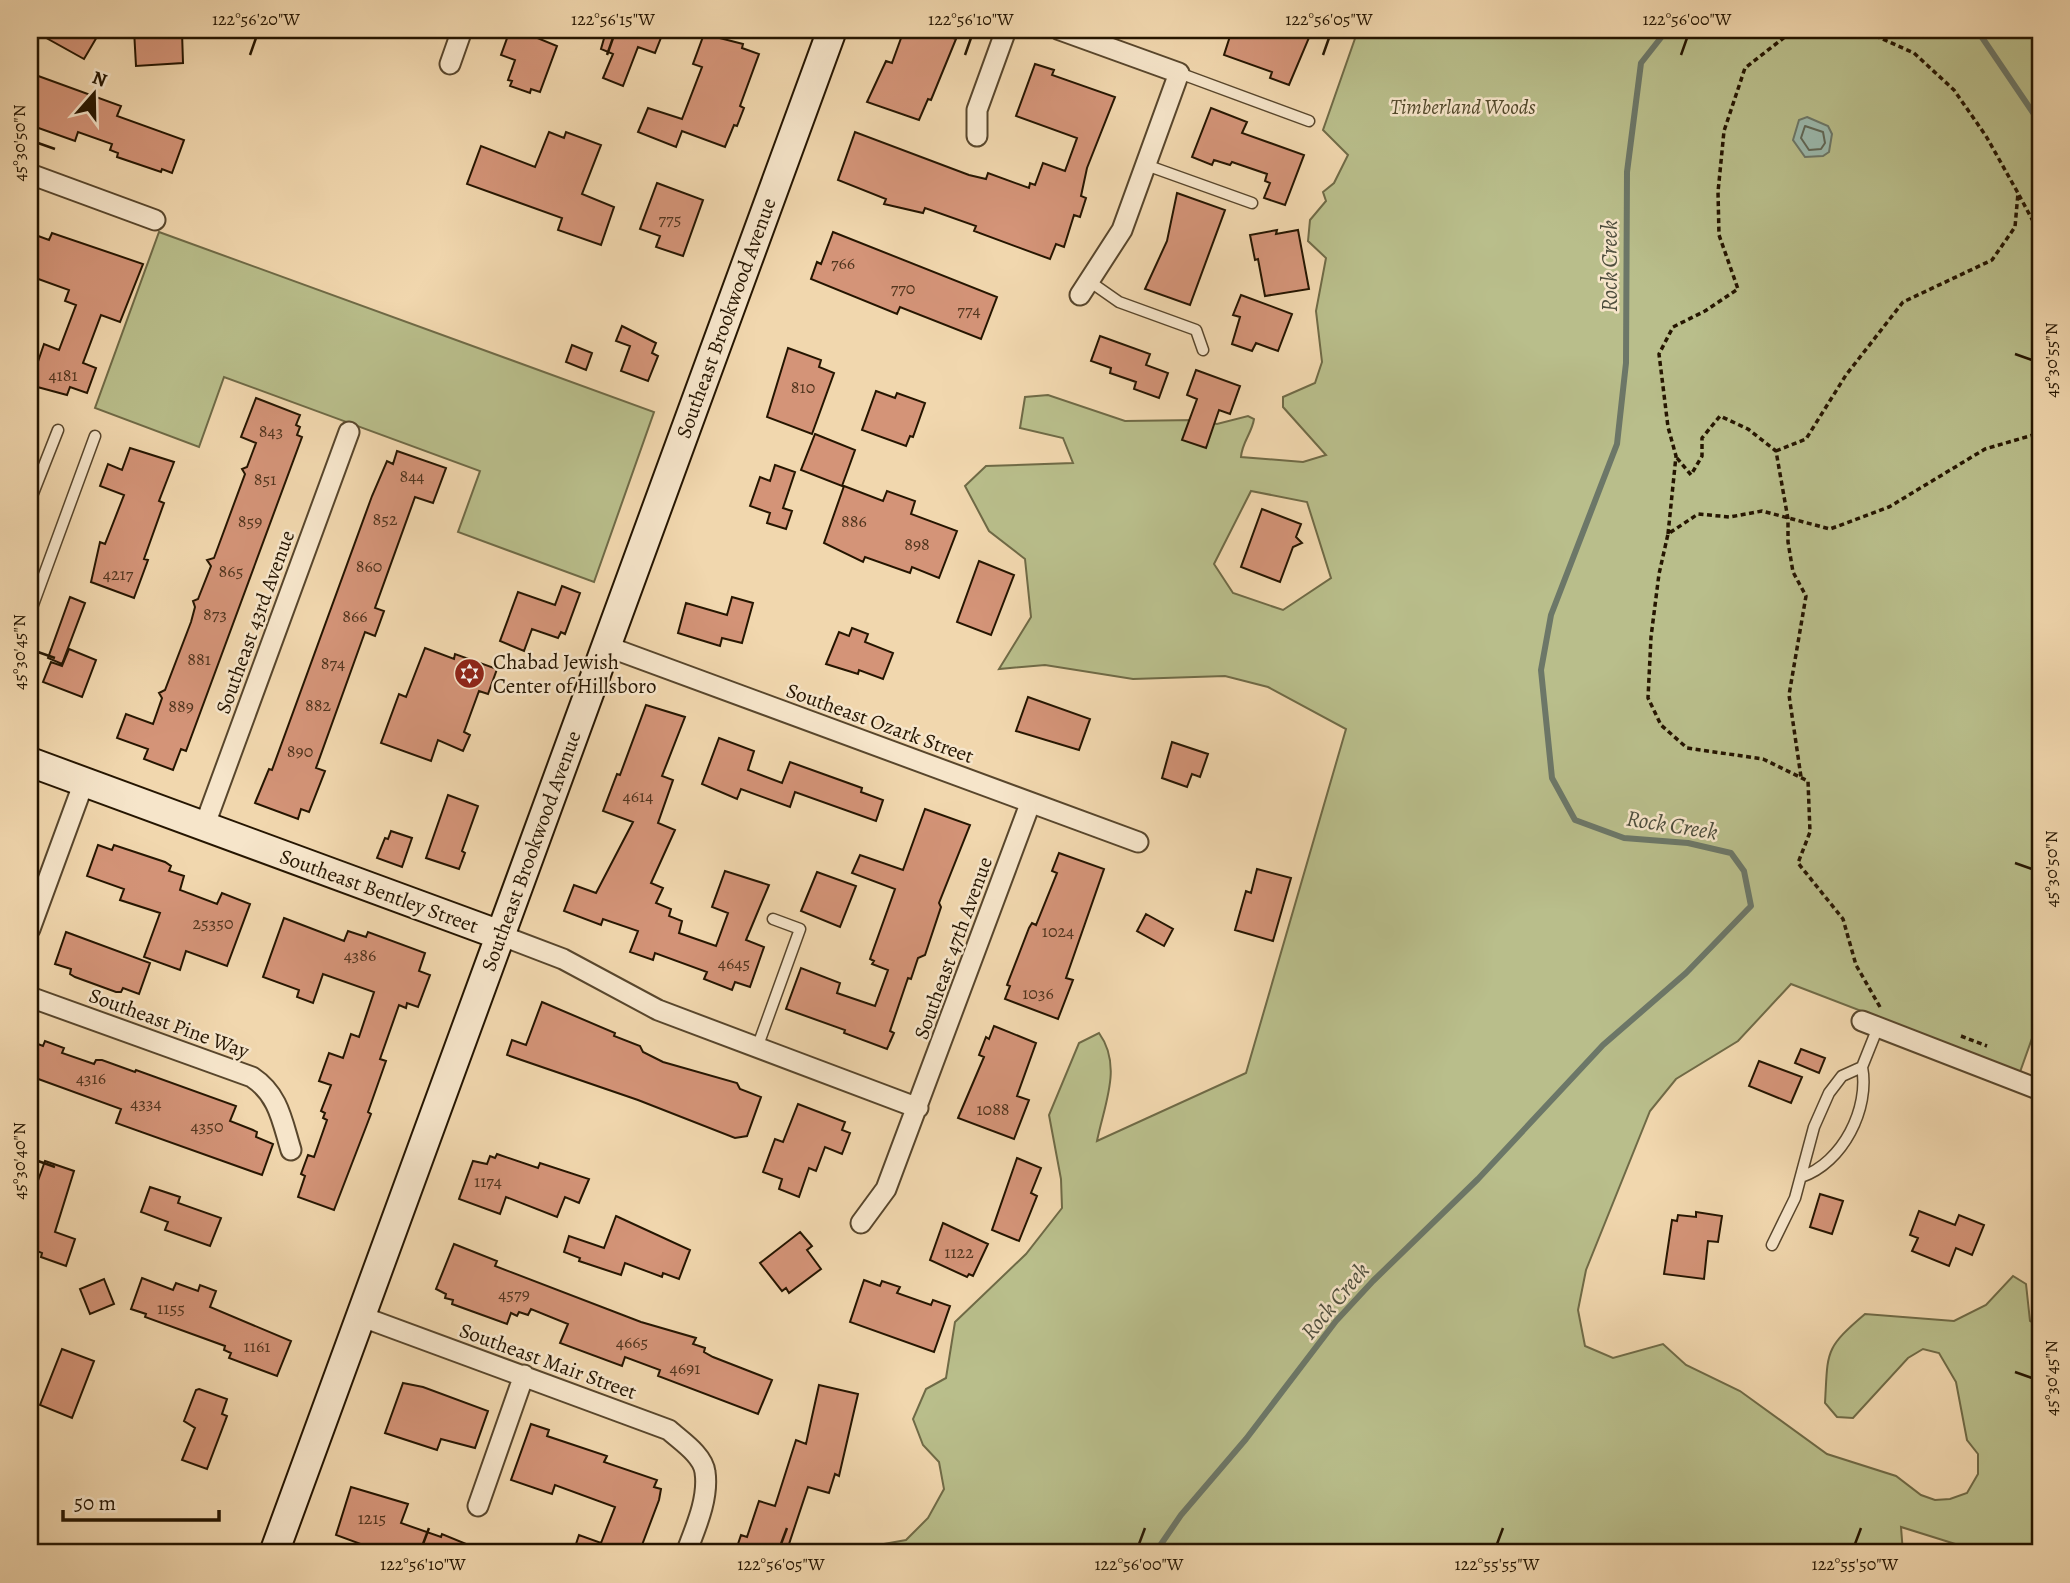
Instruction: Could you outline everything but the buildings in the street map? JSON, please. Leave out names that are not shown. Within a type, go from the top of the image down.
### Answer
[{"type":"main road","name":"Southeast Brookwood Avenue","points":[[274,1553],[832,30]]},
{"type":"main road","name":"Southeast Bentley Street","points":[[30,762],[500,935]]},
{"type":"street","points":[[450,64],[462,30]]},
{"type":"street","points":[[977,135],[977,110],[1006,30]]},
{"type":"street","points":[[1060,30],[1179,73],[1122,230],[1085,288]]},
{"type":"street","points":[[30,174],[155,220]]},
{"type":"street","name":"Southeast 43rd Avenue","points":[[204,827],[349,432]]},
{"type":"street","name":"Southeast Ozark Street","points":[[606,646],[1138,842]]},
{"type":"street","points":[[30,929],[84,782]]},
{"type":"street","name":"Southeast 47th Avenue","points":[[861,1223],[886,1189],[1030,804]]},
{"type":"street","name":"Southeast Bentley Street","points":[[500,935],[563,959],[658,1010],[918,1108]]},
{"type":"street","name":"Southeast Pine Way","points":[[30,997],[252,1077],[265,1086],[276,1100],[291,1150]]},
{"type":"street","points":[[1874,1020],[2040,1090]]},
{"type":"street","name":"Southeast Mair Street","points":[[360,1316],[669,1430],[693,1450],[706,1470],[702,1511],[686,1553]]},
{"type":"street","points":[[478,1506],[524,1375]]},
{"type":"lane","points":[[1179,73],[1309,121]]},
{"type":"lane","points":[[1146,165],[1252,203]]},
{"type":"lane","points":[[1085,288],[1196,330],[1203,350]]},
{"type":"lane","points":[[30,501],[58,430]]},
{"type":"lane","points":[[30,613],[94,436]]},
{"type":"lane","points":[[757,1048],[800,929],[773,919]]},
{"type":"lane","points":[[1801,1177],[1827,1164],[1843,1143],[1864,1099],[1862,1067],[1874,1020]]},
{"type":"lane","points":[[1772,1245],[1801,1177],[1814,1127],[1829,1093],[1842,1076],[1862,1067]]},
{"type":"path","points":[[1818,30],[1790,33],[1745,68],[1724,131],[1718,192],[1719,235],[1738,289],[1705,311],[1673,327],[1659,354],[1668,427],[1676,456],[1668,534],[1651,638],[1648,698],[1661,725],[1687,748],[1763,759],[1808,781],[1810,832],[1798,863],[1843,919],[1874,1020]]},
{"type":"path","points":[[1851,30],[1866,32],[1913,54],[1954,90],[1986,136],[2040,234]]},
{"type":"path","points":[[1776,451],[1807,439],[1846,375],[1903,302],[1992,260],[2015,227],[2018,193]]},
{"type":"path","points":[[1676,456],[1691,475],[1702,456],[1702,438],[1720,416],[1748,429],[1776,451],[1788,519],[1793,572],[1806,596],[1789,695],[1801,777]]},
{"type":"path","points":[[1668,534],[1698,514],[1730,517],[1762,511],[1830,529],[1889,508],[1985,449],[2040,433]]},
{"type":"path","points":[[1958,1036],[1995,1050]]},
{"type":"green space","name":"Timberland Woods","points":[[1358,30],[2040,30],[2040,1016],[2020,1072],[1791,984],[1738,1041],[1676,1079],[1650,1111],[1586,1270],[1578,1310],[1585,1346],[1613,1358],[1663,1344],[1686,1365],[1740,1391],[1827,1454],[1896,1476],[1921,1495],[1935,1500],[1950,1499],[1967,1493],[1978,1474],[1978,1454],[1967,1440],[1956,1382],[1939,1353],[1923,1349],[1908,1358],[1853,1418],[1837,1417],[1825,1403],[1828,1361],[1842,1335],[1865,1314],[1954,1321],[1986,1305],[2013,1276],[2026,1284],[2030,1321],[2040,1327],[2040,1553],[1984,1553],[1901,1527],[1903,1553],[874,1553],[884,1544],[906,1540],[928,1518],[944,1489],[939,1462],[923,1445],[913,1419],[926,1389],[946,1378],[955,1322],[1026,1254],[1062,1208],[1061,1179],[1049,1115],[1079,1043],[1099,1033],[1110,1059],[1110,1086],[1097,1141],[1246,1073],[1346,729],[1268,687],[1225,676],[1133,679],[1045,665],[999,669],[1031,617],[1025,559],[989,531],[965,486],[986,466],[1073,463],[1063,438],[1020,428],[1025,397],[1048,395],[1125,421],[1196,420],[1217,424],[1248,416],[1254,419],[1241,457],[1303,462],[1326,455],[1283,407],[1283,397],[1315,383],[1322,362],[1316,311],[1326,258],[1308,241],[1310,220],[1326,201],[1323,192],[1334,183],[1348,155],[1323,130]],"holes":[[[1251,491],[1307,502],[1331,578],[1283,610],[1233,593],[1214,564]]]},
{"type":"green space","points":[[159,232],[654,412],[594,582],[458,532],[480,471],[224,377],[199,447],[95,408]]},
{"type":"water","points":[[1807,117],[1828,126],[1832,134],[1829,152],[1823,156],[1805,157],[1793,140],[1799,120]]},
{"type":"waterway","name":"Rock Creek","points":[[1155,1553],[1181,1515],[1246,1439],[1336,1321],[1373,1281],[1478,1179],[1603,1045],[1686,973],[1751,906],[1744,871],[1731,853],[1688,843],[1624,838],[1575,820],[1552,778],[1541,670],[1551,615],[1617,444],[1626,363],[1627,172],[1641,63],[1667,30]]},
{"type":"waterway","name":"Rock Creek","points":[[1977,30],[2040,123]]},
{"type":"place","name":"Chabad Jewish Center of Hillsboro","points":[[470,674]]}]
